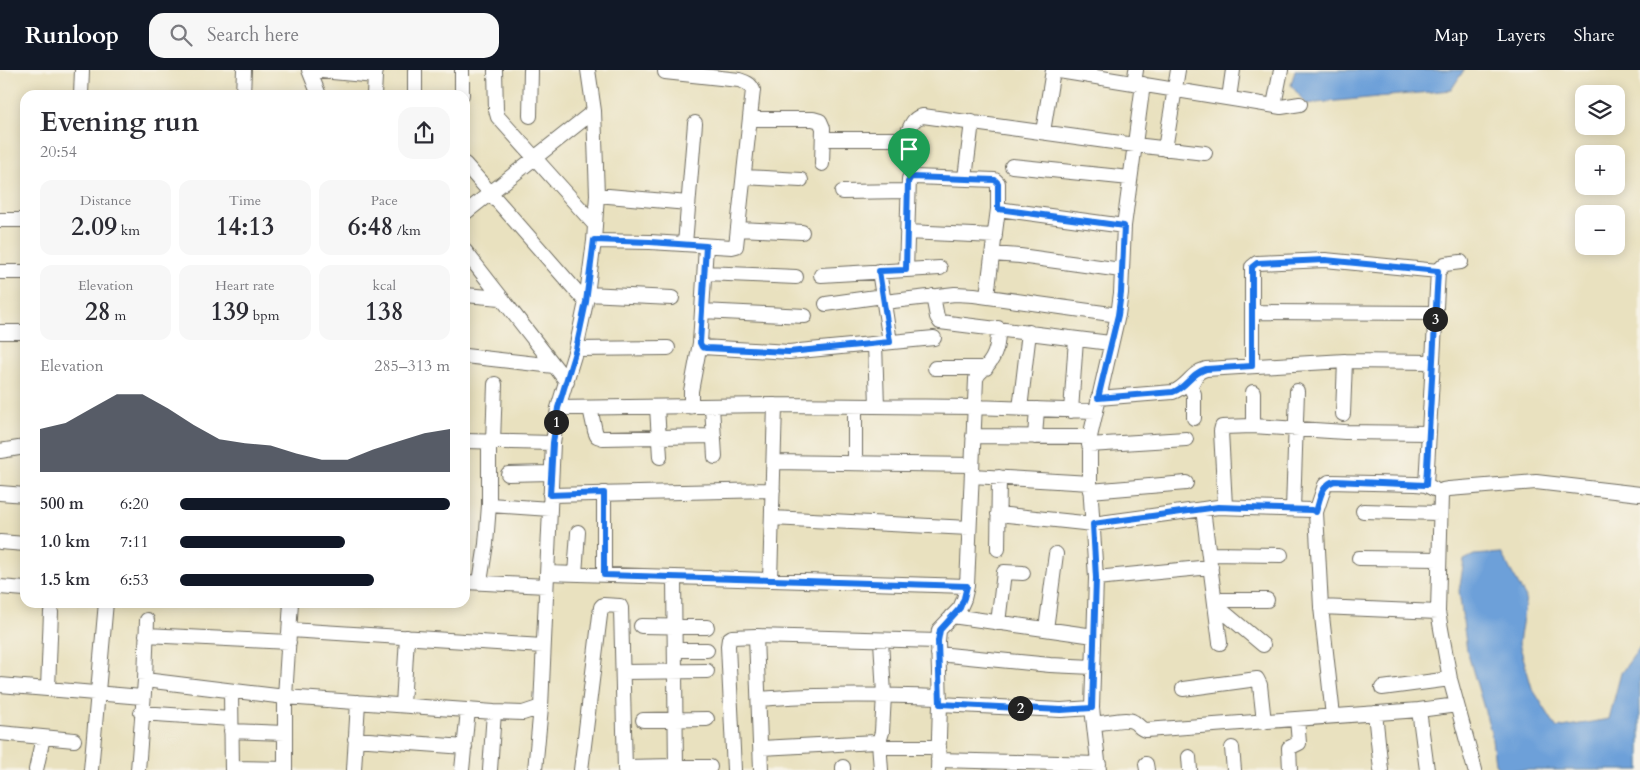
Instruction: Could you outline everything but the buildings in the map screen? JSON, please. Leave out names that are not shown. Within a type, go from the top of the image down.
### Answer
[{"type":"street","points":[[82,70],[82,90]]},
{"type":"street","points":[[243,90],[244,70]]},
{"type":"street","points":[[317,90],[310,70],[375,73],[374,90]]},
{"type":"street","points":[[415,70],[415,90]]},
{"type":"street","points":[[462,70],[462,90]]},
{"type":"street","points":[[495,70],[496,110],[498,117],[596,225]]},
{"type":"street","points":[[530,116],[531,70]]},
{"type":"street","points":[[535,770],[541,707],[553,443],[558,408],[576,349],[587,298],[596,225],[597,195],[594,111],[588,70]]},
{"type":"street","points":[[1043,132],[1053,70],[1138,79],[1175,90],[1274,106],[1300,104]]},
{"type":"street","points":[[1165,148],[1178,70]]},
{"type":"street","points":[[1228,98],[1233,70]]},
{"type":"street","points":[[1274,106],[1281,70]]},
{"type":"street","points":[[594,240],[732,248],[736,246],[753,90],[746,82],[738,80],[665,72]]},
{"type":"street","points":[[761,748],[879,743],[886,747],[938,759],[1099,767],[1092,708],[1096,578],[1090,487],[1090,441],[1096,405],[1118,315],[1121,293],[1124,226],[1135,145],[1138,79]]},
{"type":"street","points":[[470,209],[594,111]]},
{"type":"street","points":[[823,139],[901,139],[905,137],[913,121],[923,116],[1205,153]]},
{"type":"street","points":[[750,119],[813,119],[820,122],[823,128],[822,164]]},
{"type":"street","points":[[964,178],[972,122]]},
{"type":"street","points":[[685,244],[694,123]]},
{"type":"street","points":[[1012,166],[1130,178]]},
{"type":"street","points":[[470,170],[587,298],[672,298]]},
{"type":"street","points":[[744,177],[801,180]]},
{"type":"street","points":[[906,270],[908,182],[911,177],[997,181],[998,209],[987,296]]},
{"type":"street","points":[[842,192],[908,191]]},
{"type":"street","points":[[597,195],[688,203]]},
{"type":"street","points":[[998,209],[1124,226]]},
{"type":"street","points":[[0,220],[20,220]]},
{"type":"street","points":[[739,229],[802,232]]},
{"type":"street","points":[[907,232],[995,236]]},
{"type":"street","points":[[691,407],[691,391],[700,343],[706,246]]},
{"type":"street","points":[[992,254],[1121,270]]},
{"type":"street","points":[[470,257],[567,382]]},
{"type":"street","points":[[1252,366],[1252,267],[1254,265],[1262,262],[1325,260],[1438,271]]},
{"type":"street","points":[[1426,485],[1438,271],[1445,264],[1461,262]]},
{"type":"street","points":[[821,275],[940,268]]},
{"type":"street","points":[[879,271],[890,342]]},
{"type":"street","points":[[0,272],[20,272]]},
{"type":"street","points":[[705,273],[796,277]]},
{"type":"street","points":[[826,304],[955,294],[987,296],[1118,315]]},
{"type":"street","points":[[470,295],[502,298]]},
{"type":"street","points":[[933,296],[937,317],[940,322],[1110,343]]},
{"type":"street","points":[[702,311],[805,316]]},
{"type":"street","points":[[1252,312],[1436,313]]},
{"type":"street","points":[[938,759],[938,647],[940,630],[960,608],[967,586],[977,375],[986,368],[998,346],[998,328]]},
{"type":"street","points":[[0,332],[20,332]]},
{"type":"street","points":[[1020,409],[1029,332]]},
{"type":"street","points":[[700,343],[702,347],[706,348],[789,352],[934,338]]},
{"type":"street","points":[[1071,411],[1076,339]]},
{"type":"street","points":[[875,344],[877,406]]},
{"type":"street","points":[[576,349],[668,348]]},
{"type":"street","points":[[470,357],[554,366]]},
{"type":"street","points":[[558,408],[775,405],[974,407],[1071,411],[1180,390],[1193,375],[1206,369],[1345,361],[1433,362]]},
{"type":"street","points":[[1343,414],[1345,361]]},
{"type":"street","points":[[935,368],[986,368]]},
{"type":"street","points":[[1194,418],[1194,394],[1190,387],[1199,371]]},
{"type":"street","points":[[480,582],[486,544],[489,505],[495,384]]},
{"type":"street","points":[[1293,510],[1297,391]]},
{"type":"street","points":[[1253,392],[1253,426]]},
{"type":"street","points":[[770,580],[775,405]]},
{"type":"street","points":[[712,406],[715,457]]},
{"type":"street","points":[[855,406],[855,463]]},
{"type":"street","points":[[657,407],[660,458]]},
{"type":"street","points":[[590,408],[594,431],[597,436],[603,438],[714,436]]},
{"type":"street","points":[[1035,437],[1037,409]]},
{"type":"street","points":[[1225,506],[1222,427],[1253,426],[1296,430],[1429,433]]},
{"type":"street","points":[[973,436],[1035,437],[1090,441],[1186,439]]},
{"type":"street","points":[[470,441],[553,443]]},
{"type":"street","points":[[0,451],[20,448]]},
{"type":"street","points":[[774,462],[855,463],[972,470],[999,478],[1090,487],[1186,483]]},
{"type":"street","points":[[508,474],[552,473]]},
{"type":"street","points":[[998,549],[999,478]]},
{"type":"street","points":[[1333,716],[1321,607],[1316,512],[1325,485],[1335,481],[1426,485],[1434,488],[1441,494]]},
{"type":"street","points":[[1475,770],[1450,679],[1438,612],[1439,513],[1443,490],[1524,482],[1640,494]]},
{"type":"street","points":[[489,505],[550,502],[604,493],[773,490]]},
{"type":"street","points":[[0,493],[20,495]]},
{"type":"street","points":[[604,493],[604,575]]},
{"type":"street","points":[[998,514],[1093,524],[1225,506],[1312,510],[1316,512]]},
{"type":"street","points":[[1204,509],[1220,643]]},
{"type":"street","points":[[1363,511],[1439,513]]},
{"type":"street","points":[[772,518],[969,528]]},
{"type":"street","points":[[574,574],[578,532]]},
{"type":"street","points":[[0,542],[20,544]]},
{"type":"street","points":[[1046,630],[1056,554]]},
{"type":"street","points":[[1096,578],[1210,560],[1280,554]]},
{"type":"street","points":[[1359,558],[1439,559]]},
{"type":"street","points":[[998,623],[1004,572],[1023,573]]},
{"type":"street","points":[[470,582],[547,579],[574,574],[967,586]]},
{"type":"street","points":[[674,577],[676,768]]},
{"type":"street","points":[[0,586],[20,588]]},
{"type":"street","points":[[1216,606],[1267,600]]},
{"type":"street","points":[[581,770],[596,635],[603,605],[620,606],[621,608],[625,768],[710,767]]},
{"type":"street","points":[[1216,606],[1263,645]]},
{"type":"street","points":[[1321,607],[1438,612]]},
{"type":"street","points":[[91,770],[105,608]]},
{"type":"street","points":[[231,692],[232,769],[285,769],[284,698],[291,608]]},
{"type":"street","points":[[48,688],[50,612]]},
{"type":"street","points":[[952,616],[1094,636]]},
{"type":"street","points":[[138,770],[142,697],[145,680],[147,620]]},
{"type":"street","points":[[641,626],[706,627]]},
{"type":"street","points":[[146,635],[407,637],[543,646]]},
{"type":"street","points":[[734,770],[728,642],[729,639],[736,636],[881,640],[1050,665],[1093,667]]},
{"type":"street","points":[[756,636],[761,770]]},
{"type":"street","points":[[403,705],[407,637]]},
{"type":"street","points":[[881,640],[884,695],[882,732],[879,743],[881,770]]},
{"type":"street","points":[[675,650],[707,650]]},
{"type":"street","points":[[623,672],[707,670]]},
{"type":"street","points":[[1382,688],[1450,679]]},
{"type":"street","points":[[145,680],[284,698],[494,712],[523,713],[541,707]]},
{"type":"street","points":[[1183,689],[1257,680],[1260,685],[1264,722]]},
{"type":"street","points":[[0,685],[142,697]]},
{"type":"street","points":[[759,699],[796,696],[884,695],[1061,710],[1092,708]]},
{"type":"street","points":[[354,770],[358,702]]},
{"type":"street","points":[[1094,724],[1129,720],[1134,722],[1140,729],[1146,730],[1419,710],[1457,705]]},
{"type":"street","points":[[462,770],[468,710]]},
{"type":"street","points":[[1419,710],[1427,770]]},
{"type":"street","points":[[490,770],[494,712]]},
{"type":"street","points":[[141,713],[285,733]]},
{"type":"street","points":[[1375,713],[1380,770]]},
{"type":"street","points":[[643,720],[707,719]]},
{"type":"street","points":[[1290,770],[1289,748],[1299,741],[1297,719]]},
{"type":"street","points":[[0,733],[74,740]]},
{"type":"street","points":[[36,770],[43,737]]},
{"type":"street","points":[[355,739],[465,747]]},
{"type":"street","points":[[1232,748],[1234,770]]},
{"type":"water","points":[[1295,70],[1464,70],[1451,90],[1306,104],[1291,85]]},
{"type":"water","points":[[1501,553],[1526,598],[1519,643],[1532,688],[1557,728],[1609,719],[1621,673],[1640,647],[1640,770],[1499,770],[1495,763],[1491,732],[1467,651],[1459,591],[1464,560],[1474,555]]},
{"type":"route","points":[[914,177],[995,180],[998,183],[998,209],[1124,226],[1121,293],[1118,315],[1098,398],[1173,392],[1180,390],[1199,371],[1252,366],[1252,267],[1257,263],[1325,260],[1349,261],[1438,271],[1426,485],[1335,481],[1325,485],[1316,512],[1312,510],[1225,506],[1093,524],[1096,578],[1092,708],[1061,710],[940,704],[938,641],[940,630],[960,608],[967,586],[604,575],[604,493],[550,495],[553,443],[558,408],[576,349],[586,302],[594,240],[706,246],[700,343],[702,347],[789,352],[890,342],[879,271],[906,270],[909,179],[914,177]]}]
